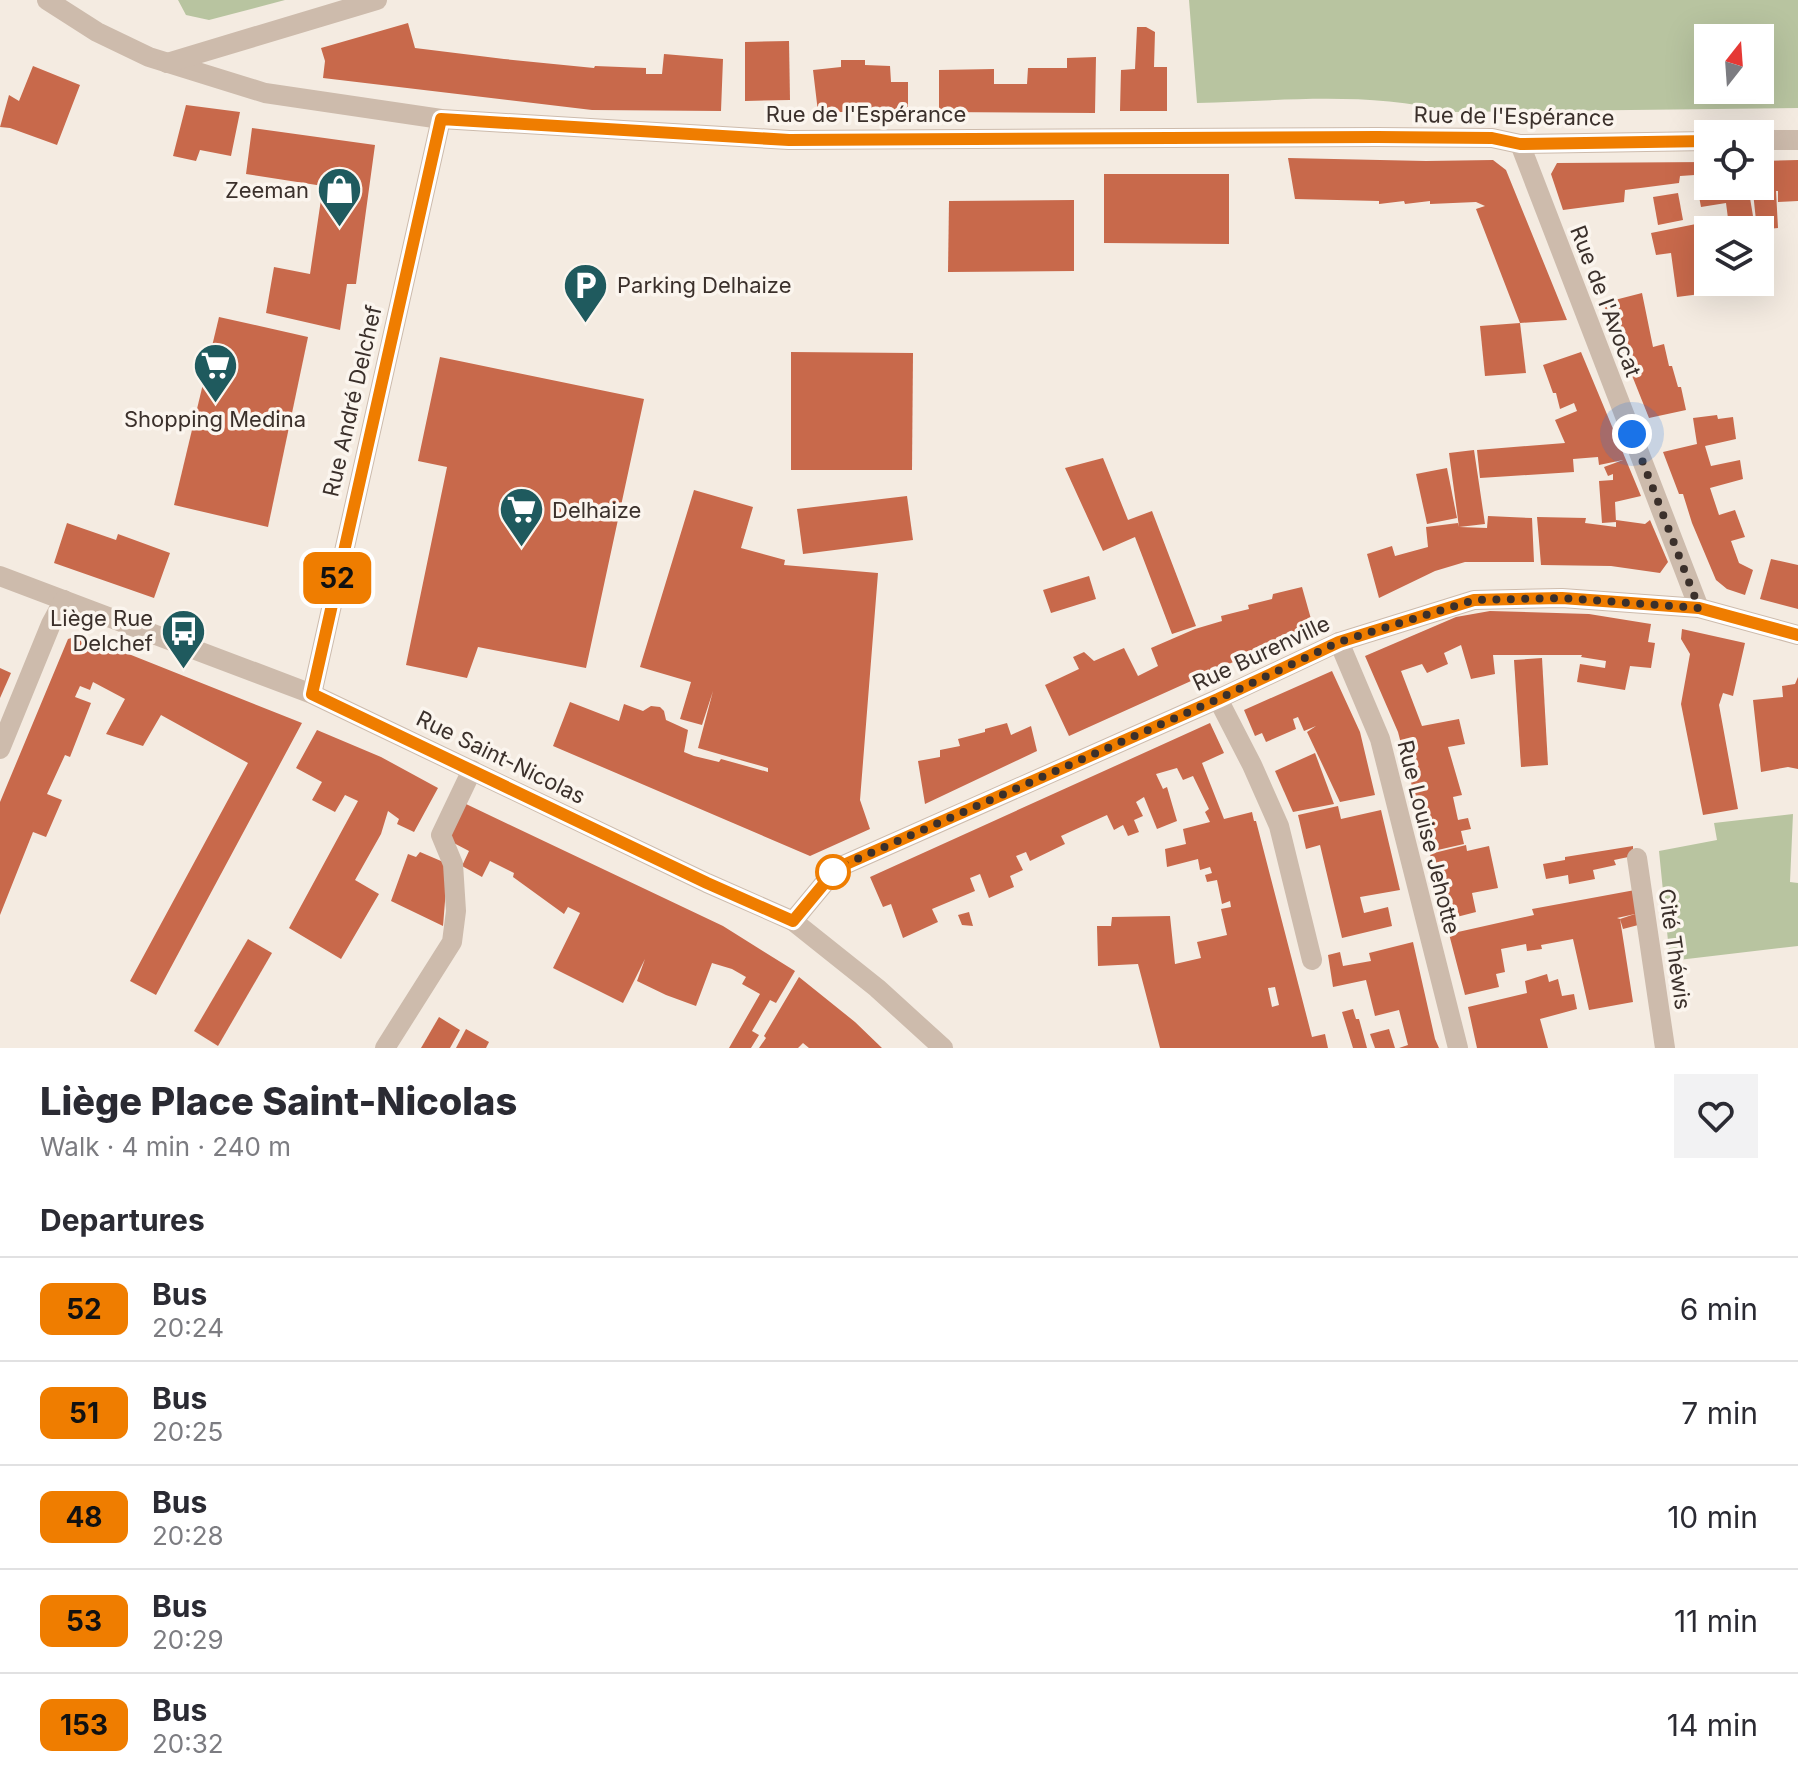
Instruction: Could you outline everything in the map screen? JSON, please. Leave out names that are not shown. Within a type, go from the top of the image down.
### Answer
[{"type":"street","name":"Rue de l'Espérance","points":[[47,0],[97,32],[149,57],[265,93],[441,119],[789,140],[1391,137],[1492,138],[1520,144],[1694,141]]},
{"type":"street","points":[[167,63],[377,0]]},
{"type":"street","name":"Rue André Delchef","points":[[312,694],[441,119]]},
{"type":"street","points":[[1774,140],[1798,140]]},
{"type":"street","name":"Rue de l'Avocat","points":[[1520,144],[1699,608]]},
{"type":"street","name":"Rue Saint-Nicolas","points":[[0,576],[312,694],[793,921],[877,988],[943,1048]]},
{"type":"street","name":"Rue Burenville","points":[[793,921],[837,868],[1339,642],[1474,600],[1562,598],[1699,608],[1798,635]]},
{"type":"street","points":[[0,749],[51,624],[64,600]]},
{"type":"street","name":"Rue Louise Jehotte","points":[[1339,642],[1380,739],[1458,1048]]},
{"type":"street","points":[[1218,699],[1279,826],[1312,960]]},
{"type":"street","points":[[385,1048],[452,942],[456,911],[453,864],[441,835],[472,770]]},
{"type":"street","name":"Cité Théwis","points":[[1637,858],[1665,1048]]},
{"type":"green space","points":[[178,0],[285,0],[209,20],[186,15]]},
{"type":"green space","points":[[1189,0],[1798,0],[1798,108],[1450,112],[1388,101],[1292,99],[1197,103]]},
{"type":"green space","points":[[1793,814],[1790,882],[1798,883],[1798,946],[1670,961],[1659,851],[1717,840],[1714,823]]},
{"type":"building","points":[[408,23],[415,48],[504,59],[594,68],[646,68],[646,74],[662,74],[664,54],[723,59],[721,111],[592,110],[323,78],[325,61],[321,48]]},
{"type":"building","points":[[1137,27],[1146,27],[1155,32],[1154,67],[1167,67],[1167,111],[1120,111],[1121,70],[1135,69]]},
{"type":"building","points":[[789,41],[790,100],[745,101],[745,42]]},
{"type":"building","points":[[1096,57],[1095,113],[939,112],[939,70],[994,69],[994,84],[1027,84],[1028,68],[1067,68],[1067,58]]},
{"type":"building","points":[[841,60],[865,60],[865,65],[890,66],[891,82],[908,82],[908,112],[818,112],[813,70],[841,67]]},
{"type":"building","points":[[33,66],[80,85],[57,145],[0,127],[9,95],[19,101]]},
{"type":"building","points":[[186,105],[240,112],[231,156],[200,150],[196,161],[173,156]]},
{"type":"building","points":[[252,128],[375,145],[356,284],[347,284],[340,330],[266,313],[274,267],[310,274],[323,186],[246,174]]},
{"type":"building","points":[[1288,158],[1493,160],[1506,170],[1567,320],[1520,323],[1476,209],[1485,206],[1476,202],[1405,204],[1404,201],[1379,204],[1379,201],[1295,199]]},
{"type":"building","points":[[1798,160],[1798,201],[1778,202],[1776,191],[1778,228],[1774,228],[1774,216],[1756,216],[1754,200],[1774,200],[1774,161]]},
{"type":"building","points":[[1694,162],[1694,175],[1680,176],[1679,183],[1625,190],[1624,202],[1563,210],[1551,174],[1557,163]]},
{"type":"building","points":[[1104,174],[1229,174],[1229,244],[1104,243]]},
{"type":"building","points":[[1678,193],[1683,220],[1658,225],[1653,197]]},
{"type":"building","points":[[1074,200],[1074,271],[948,272],[949,201]]},
{"type":"building","points":[[1700,200],[1750,200],[1753,216],[1728,216],[1726,203],[1701,207]]},
{"type":"building","points":[[1694,224],[1694,295],[1677,297],[1671,253],[1656,255],[1651,233]]},
{"type":"building","points":[[1642,293],[1653,347],[1664,344],[1669,366],[1672,366],[1678,387],[1681,387],[1686,410],[1649,418],[1603,303]]},
{"type":"building","points":[[219,317],[308,337],[268,527],[174,505]]},
{"type":"building","points":[[1520,323],[1526,373],[1485,376],[1480,326]]},
{"type":"building","points":[[791,352],[913,353],[912,470],[791,470]]},
{"type":"building","points":[[1581,352],[1641,496],[1615,502],[1616,522],[1602,523],[1599,481],[1613,480],[1613,474],[1608,476],[1604,467],[1623,460],[1599,465],[1598,457],[1573,459],[1574,472],[1480,478],[1477,450],[1565,443],[1555,420],[1577,411],[1574,403],[1560,409],[1543,365]]},
{"type":"building","name":"Delhaize","points":[[440,357],[644,399],[586,668],[478,647],[467,678],[406,665],[447,467],[418,461]]},
{"type":"building","points":[[1717,415],[1718,419],[1733,417],[1736,439],[1705,446],[1711,466],[1740,460],[1743,479],[1710,488],[1719,515],[1735,510],[1745,537],[1731,541],[1739,563],[1753,570],[1745,595],[1727,589],[1716,580],[1683,494],[1679,494],[1663,452],[1697,444],[1693,418]]},
{"type":"building","points":[[1474,450],[1485,524],[1459,527],[1449,453]]},
{"type":"building","points":[[1103,458],[1128,520],[1152,511],[1196,626],[1172,634],[1135,537],[1103,551],[1065,468]]},
{"type":"building","points":[[1447,468],[1457,518],[1427,524],[1416,474]]},
{"type":"building","points":[[694,490],[753,507],[741,548],[785,560],[784,565],[878,573],[860,800],[870,829],[810,856],[553,746],[570,702],[619,721],[624,704],[643,711],[651,706],[660,707],[666,720],[688,730],[684,752],[768,772],[768,768],[698,748],[713,691],[702,725],[680,719],[691,682],[640,667]]},
{"type":"building","points":[[907,496],[913,540],[803,554],[797,509]]},
{"type":"building","points":[[1488,516],[1532,518],[1534,562],[1465,562],[1435,571],[1379,598],[1367,554],[1392,546],[1395,556],[1428,547],[1426,527],[1458,523],[1459,527],[1487,528]]},
{"type":"building","points":[[1537,517],[1586,518],[1585,523],[1616,527],[1616,520],[1645,524],[1650,520],[1668,562],[1660,573],[1611,566],[1541,565]]},
{"type":"building","points":[[67,523],[116,540],[118,534],[170,553],[154,598],[54,563]]},
{"type":"building","points":[[1771,559],[1798,565],[1798,609],[1760,599]]},
{"type":"building","points":[[1089,576],[1096,599],[1051,613],[1043,590]]},
{"type":"building","points":[[1302,587],[1313,626],[1069,736],[1045,685],[1079,669],[1073,657],[1084,652],[1094,661],[1124,648],[1138,676],[1158,666],[1151,648],[1222,621],[1221,616],[1249,609],[1248,605],[1272,599],[1273,594]]},
{"type":"building","points":[[178,610],[195,617],[193,623],[175,616]]},
{"type":"building","points":[[1490,611],[1589,614],[1651,624],[1648,642],[1655,643],[1651,668],[1630,666],[1625,690],[1577,682],[1580,664],[1605,668],[1606,661],[1582,655],[1493,655],[1495,674],[1471,679],[1461,645],[1444,653],[1448,664],[1427,673],[1422,664],[1401,671],[1422,726],[1459,719],[1465,744],[1448,747],[1462,795],[1453,797],[1458,820],[1468,818],[1471,829],[1461,831],[1464,844],[1429,852],[1398,732],[1365,656],[1456,617]]},
{"type":"building","points":[[1682,629],[1745,643],[1733,696],[1723,693],[1719,705],[1738,809],[1703,815],[1681,704],[1690,654],[1681,639]]},
{"type":"building","points":[[81,635],[302,723],[156,995],[130,981],[248,763],[161,715],[143,746],[106,734],[125,699],[93,682],[90,690],[80,686],[75,697],[91,703],[70,757],[65,755],[47,794],[62,800],[46,837],[33,832],[0,915],[0,802],[68,639]]},
{"type":"building","points":[[1542,658],[1548,765],[1521,767],[1514,660]]},
{"type":"building","points":[[0,668],[11,673],[0,698]]},
{"type":"building","points":[[1332,671],[1360,732],[1375,795],[1340,802],[1307,732],[1316,726],[1304,731],[1298,717],[1293,719],[1296,729],[1266,742],[1262,733],[1255,736],[1244,710]]},
{"type":"building","points":[[1798,677],[1798,769],[1788,767],[1761,772],[1753,700],[1783,697],[1782,686],[1795,684]]},
{"type":"building","points":[[1007,723],[1011,735],[1031,726],[1037,751],[925,804],[918,761],[940,757],[940,750],[960,746],[958,739]]},
{"type":"building","points":[[1210,723],[1224,753],[1202,763],[1224,819],[1252,812],[1256,821],[1312,1037],[1325,1034],[1328,1048],[1160,1048],[1138,964],[1098,966],[1097,926],[1111,926],[1112,917],[1170,916],[1175,964],[1201,958],[1197,942],[1227,935],[1221,909],[1231,907],[1230,901],[1222,904],[1217,880],[1207,882],[1205,875],[1212,873],[1210,867],[1200,870],[1198,859],[1167,867],[1165,849],[1186,844],[1183,829],[1210,822],[1205,812],[1209,809],[1193,776],[1183,780],[1177,768],[1156,774],[1163,789],[1167,787],[1177,821],[1157,829],[1144,797],[1136,802],[1143,816],[1134,820],[1139,832],[1128,836],[1123,825],[1114,830],[1107,815],[1061,836],[1065,844],[1030,861],[1026,852],[1016,856],[1023,870],[1010,876],[1014,887],[989,898],[980,874],[970,878],[975,891],[932,909],[938,922],[903,938],[891,904],[883,907],[870,877]],"holes":[[[1275,987],[1279,1005],[1272,1007],[1268,988]]]},
{"type":"building","points":[[317,730],[381,757],[438,788],[414,832],[397,824],[399,819],[388,811],[381,834],[355,880],[379,894],[341,959],[289,928],[358,801],[345,795],[335,812],[312,800],[322,782],[296,768]]},
{"type":"building","points":[[1315,753],[1334,804],[1293,812],[1275,771]]},
{"type":"building","points":[[466,804],[723,926],[795,971],[776,1003],[770,1000],[752,1031],[759,1035],[751,1048],[729,1048],[760,994],[742,984],[746,977],[732,969],[712,963],[696,1006],[637,981],[645,959],[623,1003],[553,968],[580,913],[568,907],[564,914],[513,877],[514,873],[490,861],[482,877],[462,866],[469,851],[448,840]]},
{"type":"building","points":[[1338,806],[1341,819],[1381,810],[1400,890],[1360,897],[1364,913],[1388,907],[1392,926],[1342,938],[1320,845],[1306,849],[1298,815]]},
{"type":"building","points":[[1466,845],[1467,851],[1489,846],[1498,888],[1472,893],[1476,912],[1445,920],[1430,854]]},
{"type":"building","points":[[1633,846],[1633,856],[1614,860],[1616,865],[1593,870],[1595,879],[1569,884],[1568,875],[1546,879],[1543,864],[1565,860],[1565,857]]},
{"type":"building","points":[[420,852],[448,864],[443,926],[391,901],[408,854],[416,857]]},
{"type":"building","points":[[1635,890],[1642,924],[1623,929],[1620,919],[1633,1002],[1589,1010],[1573,939],[1541,945],[1542,949],[1527,951],[1526,944],[1501,949],[1505,972],[1496,974],[1499,987],[1465,995],[1449,934],[1534,915],[1532,909]]},
{"type":"building","points":[[969,912],[973,926],[962,925],[958,915]]},
{"type":"building","points":[[248,939],[272,953],[218,1046],[194,1031]]},
{"type":"building","points":[[1413,942],[1439,1048],[1399,1048],[1408,1045],[1399,1010],[1375,1016],[1366,980],[1333,987],[1328,955],[1340,952],[1343,966],[1371,961],[1369,953]]},
{"type":"building","points":[[1547,974],[1549,982],[1558,979],[1562,996],[1574,994],[1577,1009],[1540,1019],[1548,1048],[1477,1048],[1468,1007],[1527,993],[1525,981]]},
{"type":"building","points":[[799,977],[882,1048],[809,1048],[803,1043],[798,1048],[759,1048]]},
{"type":"building","points":[[1353,1009],[1367,1048],[1353,1048],[1342,1012]]},
{"type":"building","points":[[439,1017],[460,1030],[450,1048],[421,1048]]},
{"type":"building","points":[[466,1029],[489,1042],[486,1048],[456,1048]]},
{"type":"building","points":[[1389,1029],[1395,1048],[1375,1048],[1370,1034]]},
{"type":"bus line","name":"52","points":[[1694,141],[1520,144],[1492,138],[1377,137],[789,140],[441,119],[312,694],[793,921],[837,868],[1339,642],[1474,600],[1562,598],[1699,608],[1798,635]]},
{"type":"place","name":"Zeeman","points":[[340,229]]},
{"type":"place","name":"Parking Delhaize","points":[[586,324]]},
{"type":"place","name":"Shopping Medina","points":[[215,405]]},
{"type":"place","name":"Delhaize","points":[[521,549]]},
{"type":"place","name":"Liège Rue Delchef","points":[[184,670]]},
{"type":"route","points":[[833,872],[1339,642],[1474,600],[1562,598],[1699,608],[1632,434]]}]
